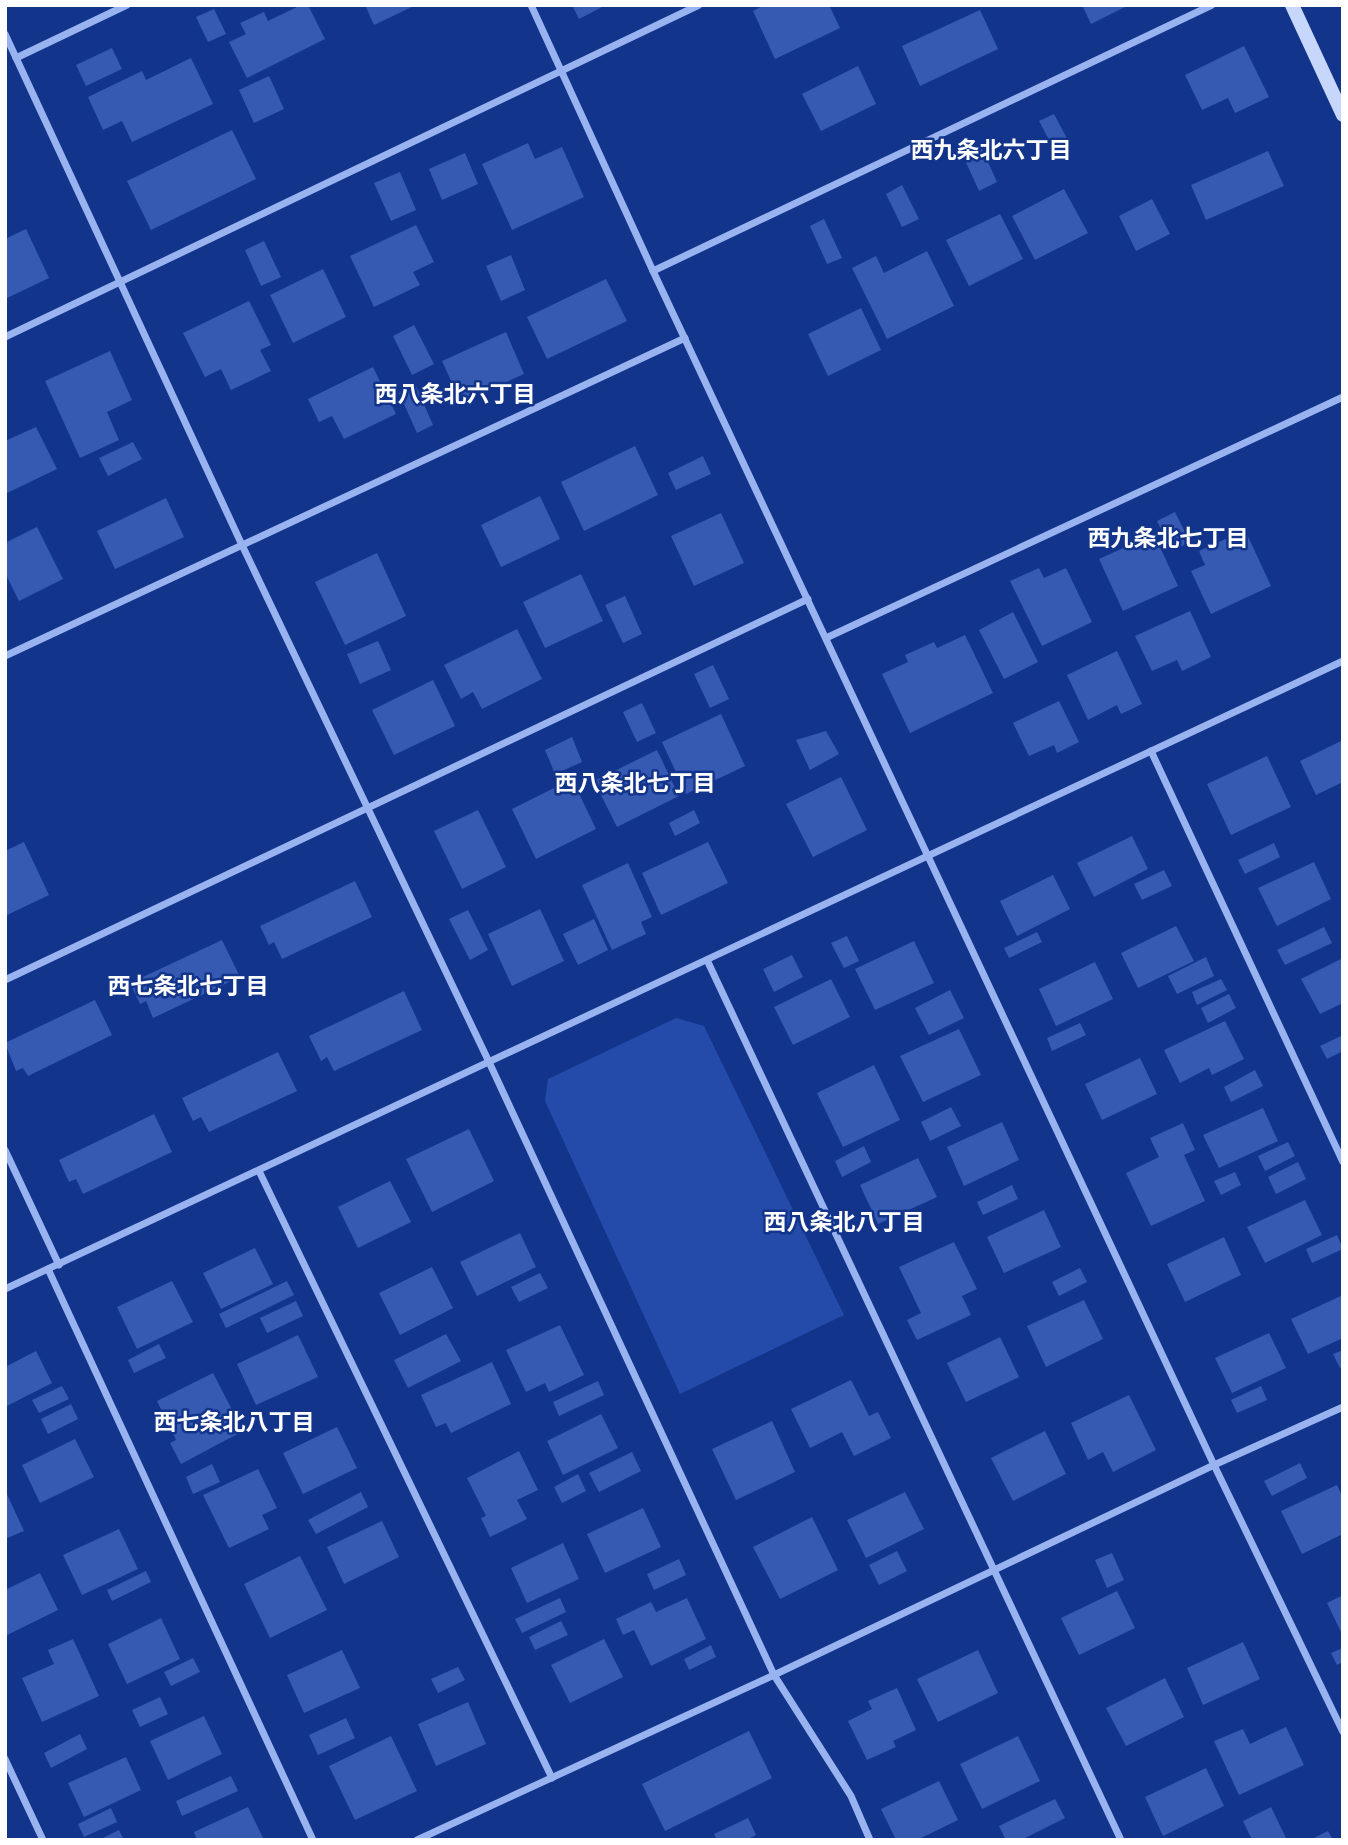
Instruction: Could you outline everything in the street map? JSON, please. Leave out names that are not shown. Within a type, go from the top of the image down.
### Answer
[{"type":"street","points":[[16,58],[127,5]]},
{"type":"street","points":[[531,5],[653,271],[1214,1465],[1343,1732]]},
{"type":"street","points":[[5,337],[699,5]]},
{"type":"street","points":[[653,271],[1212,5]]},
{"type":"street","points":[[1292,5],[1343,115]]},
{"type":"street","points":[[5,34],[242,545],[489,1062],[774,1675],[850,1796],[870,1840]]},
{"type":"street","points":[[5,656],[685,338]]},
{"type":"street","points":[[826,638],[1343,397]]},
{"type":"street","points":[[5,980],[808,599]]},
{"type":"street","points":[[5,1289],[1343,661]]},
{"type":"street","points":[[1151,751],[1343,1162]]},
{"type":"street","points":[[707,960],[1121,1840]]},
{"type":"street","points":[[5,1150],[59,1265]]},
{"type":"street","points":[[259,1171],[552,1778]]},
{"type":"street","points":[[48,1269],[313,1840]]},
{"type":"street","points":[[416,1840],[1343,1407]]},
{"type":"street","points":[[5,1759],[43,1840]]},
{"type":"shaded area","points":[[676,1018],[704,1026],[844,1315],[680,1394],[545,1101],[548,1079]]},
{"type":"building","points":[[301,5],[308,5],[325,39],[247,78],[229,42],[246,34],[240,23],[264,12],[268,21]]},
{"type":"building","points":[[365,5],[416,5],[374,25]]},
{"type":"building","points":[[572,5],[606,5],[579,19]]},
{"type":"building","points":[[764,5],[829,5],[840,28],[775,59],[753,11]]},
{"type":"building","points":[[1082,5],[1129,5],[1091,24]]},
{"type":"building","points":[[214,9],[226,34],[208,42],[196,17]]},
{"type":"building","points":[[980,10],[998,49],[920,86],[902,46]]},
{"type":"building","points":[[1244,46],[1269,97],[1235,113],[1228,98],[1202,110],[1185,75]]},
{"type":"building","points":[[112,48],[122,69],[86,86],[76,65]]},
{"type":"building","points":[[191,58],[213,104],[132,142],[122,121],[103,130],[88,97],[142,71],[146,80]]},
{"type":"building","points":[[858,66],[876,104],[821,131],[802,94]]},
{"type":"building","points":[[269,76],[284,109],[254,123],[239,90]]},
{"type":"building","points":[[1054,114],[1071,146],[1056,153],[1039,121]]},
{"type":"building","points":[[232,130],[256,179],[151,230],[127,181]]},
{"type":"building","points":[[528,143],[535,159],[562,147],[584,197],[512,230],[482,164]]},
{"type":"building","points":[[982,149],[997,182],[979,191],[964,158]]},
{"type":"building","points":[[1268,151],[1284,186],[1206,220],[1191,185]]},
{"type":"building","points":[[465,153],[478,184],[442,200],[429,169]]},
{"type":"building","points":[[400,172],[416,210],[391,221],[374,183]]},
{"type":"building","points":[[902,185],[919,219],[902,227],[886,194]]},
{"type":"building","points":[[1064,189],[1088,233],[1035,260],[1012,216]]},
{"type":"building","points":[[1152,199],[1170,234],[1136,251],[1119,216]]},
{"type":"building","points":[[1000,214],[1023,259],[969,286],[946,240]]},
{"type":"building","points":[[824,219],[842,258],[827,264],[810,226]]},
{"type":"building","points":[[416,225],[434,262],[413,272],[420,285],[374,307],[350,256]]},
{"type":"building","points":[[26,229],[49,278],[5,299],[5,239]]},
{"type":"building","points":[[264,241],[281,277],[261,286],[245,250]]},
{"type":"building","points":[[927,251],[954,306],[887,339],[852,268],[876,256],[884,273]]},
{"type":"building","points":[[511,255],[525,290],[501,301],[486,266]]},
{"type":"building","points":[[323,269],[346,317],[293,343],[270,295]]},
{"type":"building","points":[[606,279],[627,321],[547,359],[527,317]]},
{"type":"building","points":[[249,301],[271,345],[260,350],[271,371],[231,390],[221,369],[205,377],[183,333]]},
{"type":"building","points":[[861,308],[881,350],[828,376],[808,334]]},
{"type":"building","points":[[414,325],[434,364],[412,375],[393,336]]},
{"type":"building","points":[[506,332],[524,374],[461,403],[442,361]]},
{"type":"building","points":[[110,351],[132,400],[107,412],[119,440],[80,458],[45,381]]},
{"type":"building","points":[[373,367],[396,414],[344,439],[332,416],[319,422],[308,399]]},
{"type":"building","points":[[416,386],[433,425],[417,433],[399,393]]},
{"type":"building","points":[[36,427],[57,469],[5,494],[5,441]]},
{"type":"building","points":[[133,442],[142,459],[108,476],[99,458]]},
{"type":"building","points":[[635,446],[658,495],[584,531],[561,482]]},
{"type":"building","points":[[703,456],[711,474],[676,490],[668,473]]},
{"type":"building","points":[[540,496],[560,539],[501,567],[481,525]]},
{"type":"building","points":[[166,498],[184,537],[115,569],[97,531]]},
{"type":"building","points":[[1175,512],[1190,542],[1172,551],[1157,521]]},
{"type":"building","points":[[721,513],[744,563],[694,586],[671,536]]},
{"type":"building","points":[[37,527],[63,579],[19,601],[5,573],[5,543]]},
{"type":"building","points":[[1245,530],[1271,586],[1211,614],[1191,571],[1205,565],[1199,551]]},
{"type":"building","points":[[1154,534],[1178,586],[1123,611],[1099,559]]},
{"type":"building","points":[[377,553],[406,616],[345,645],[315,582]]},
{"type":"building","points":[[1039,568],[1044,578],[1066,568],[1092,622],[1042,646],[1010,581]]},
{"type":"building","points":[[581,574],[603,621],[545,648],[523,602]]},
{"type":"building","points":[[625,596],[642,634],[623,643],[605,605]]},
{"type":"building","points":[[1190,611],[1211,657],[1182,671],[1177,660],[1152,671],[1135,636]]},
{"type":"building","points":[[1013,612],[1038,662],[1004,679],[979,630]]},
{"type":"building","points":[[517,629],[542,679],[482,709],[473,692],[461,699],[444,665]]},
{"type":"building","points":[[965,635],[993,693],[910,733],[882,674],[908,662],[905,655],[934,642],[937,648]]},
{"type":"building","points":[[378,641],[391,670],[360,684],[347,654]]},
{"type":"building","points":[[1117,651],[1142,704],[1121,714],[1117,705],[1088,720],[1067,675]]},
{"type":"building","points":[[713,665],[729,699],[710,708],[694,674]]},
{"type":"building","points":[[433,680],[455,726],[394,755],[372,710]]},
{"type":"building","points":[[1059,701],[1079,742],[1057,753],[1054,745],[1029,756],[1013,723]]},
{"type":"building","points":[[642,703],[656,733],[637,742],[623,712]]},
{"type":"building","points":[[721,714],[745,766],[686,794],[662,742]]},
{"type":"building","points":[[826,731],[839,754],[810,770],[796,740]]},
{"type":"building","points":[[572,737],[582,762],[555,774],[545,750]]},
{"type":"building","points":[[1343,740],[1343,782],[1316,795],[1300,761]]},
{"type":"building","points":[[657,750],[679,796],[617,827],[594,781]]},
{"type":"building","points":[[1267,756],[1291,807],[1231,835],[1207,784]]},
{"type":"building","points":[[841,777],[867,830],[813,857],[786,804]]},
{"type":"building","points":[[572,779],[596,829],[536,859],[512,809]]},
{"type":"building","points":[[478,810],[506,867],[462,889],[434,831]]},
{"type":"building","points":[[694,810],[700,823],[675,836],[669,823]]},
{"type":"building","points":[[1132,836],[1148,869],[1094,897],[1077,863]]},
{"type":"building","points":[[24,842],[49,895],[5,916],[5,851]]},
{"type":"building","points":[[708,842],[728,883],[661,915],[642,873]]},
{"type":"building","points":[[1274,843],[1280,857],[1245,874],[1238,860]]},
{"type":"building","points":[[1314,862],[1331,899],[1277,926],[1258,888]]},
{"type":"building","points":[[628,863],[652,917],[641,922],[646,934],[612,950],[582,885]]},
{"type":"building","points":[[1164,870],[1172,886],[1142,900],[1134,884]]},
{"type":"building","points":[[1053,875],[1070,909],[1017,936],[1000,901]]},
{"type":"building","points":[[355,881],[372,917],[282,959],[274,942],[269,945],[260,926]]},
{"type":"building","points":[[540,909],[564,961],[512,986],[488,934]]},
{"type":"building","points":[[468,910],[488,950],[470,960],[449,919]]},
{"type":"building","points":[[594,919],[608,950],[578,965],[563,934]]},
{"type":"building","points":[[1176,926],[1194,961],[1138,988],[1121,953]]},
{"type":"building","points":[[1324,927],[1332,943],[1285,965],[1277,950]]},
{"type":"building","points":[[1037,932],[1042,942],[1009,958],[1004,948]]},
{"type":"building","points":[[847,936],[859,961],[844,968],[831,943]]},
{"type":"building","points":[[222,940],[240,977],[153,1018],[146,1001],[140,1004],[130,983]]},
{"type":"building","points":[[914,941],[934,983],[875,1010],[855,969]]},
{"type":"building","points":[[792,955],[803,977],[774,992],[763,969]]},
{"type":"building","points":[[1206,957],[1214,976],[1177,994],[1168,976]]},
{"type":"building","points":[[1343,958],[1343,1003],[1320,1014],[1301,979]]},
{"type":"building","points":[[1095,962],[1113,999],[1056,1026],[1039,989]]},
{"type":"building","points":[[831,979],[850,1017],[793,1045],[774,1007]]},
{"type":"building","points":[[1221,979],[1227,990],[1197,1005],[1192,992]]},
{"type":"building","points":[[950,990],[964,1018],[929,1035],[915,1008]]},
{"type":"building","points":[[404,991],[422,1030],[334,1071],[327,1057],[321,1061],[309,1036]]},
{"type":"building","points":[[1229,994],[1236,1008],[1208,1023],[1201,1008]]},
{"type":"building","points":[[95,1000],[112,1035],[28,1076],[23,1068],[16,1071],[5,1043]]},
{"type":"building","points":[[1225,1021],[1244,1059],[1212,1075],[1209,1068],[1180,1083],[1164,1050]]},
{"type":"building","points":[[1080,1023],[1086,1035],[1052,1051],[1047,1038]]},
{"type":"building","points":[[959,1029],[981,1075],[923,1102],[900,1056]]},
{"type":"building","points":[[1343,1035],[1343,1051],[1327,1059],[1320,1046]]},
{"type":"building","points":[[278,1052],[297,1091],[209,1132],[201,1117],[193,1121],[182,1098]]},
{"type":"building","points":[[1140,1058],[1157,1094],[1102,1120],[1085,1084]]},
{"type":"building","points":[[874,1065],[900,1120],[843,1147],[817,1093]]},
{"type":"building","points":[[1255,1070],[1263,1086],[1231,1102],[1224,1087]]},
{"type":"building","points":[[951,1107],[961,1126],[930,1141],[921,1122]]},
{"type":"building","points":[[1263,1108],[1278,1141],[1219,1168],[1203,1135]]},
{"type":"building","points":[[154,1114],[172,1152],[83,1194],[76,1179],[69,1182],[59,1160]]},
{"type":"building","points":[[1002,1122],[1019,1160],[964,1186],[947,1147]]},
{"type":"building","points":[[1183,1123],[1195,1150],[1184,1155],[1205,1201],[1151,1226],[1126,1173],[1159,1157],[1150,1138]]},
{"type":"building","points":[[469,1129],[494,1181],[432,1212],[406,1159]]},
{"type":"building","points":[[1288,1142],[1295,1156],[1265,1171],[1258,1156]]},
{"type":"building","points":[[864,1146],[871,1162],[842,1177],[835,1161]]},
{"type":"building","points":[[918,1158],[937,1197],[878,1224],[860,1185]]},
{"type":"building","points":[[1298,1162],[1306,1179],[1276,1194],[1268,1177]]},
{"type":"building","points":[[1235,1172],[1241,1185],[1221,1195],[1214,1181]]},
{"type":"building","points":[[390,1181],[411,1222],[358,1248],[338,1207]]},
{"type":"building","points":[[1012,1185],[1018,1199],[983,1215],[977,1202]]},
{"type":"building","points":[[1305,1200],[1322,1235],[1265,1263],[1247,1227]]},
{"type":"building","points":[[1044,1210],[1061,1247],[1004,1273],[987,1237]]},
{"type":"building","points":[[520,1233],[536,1267],[477,1296],[460,1262]]},
{"type":"building","points":[[1337,1235],[1343,1249],[1312,1263],[1306,1249]]},
{"type":"building","points":[[1224,1237],[1241,1275],[1185,1302],[1167,1264]]},
{"type":"building","points":[[954,1242],[977,1289],[962,1296],[971,1315],[917,1340],[907,1320],[921,1313],[899,1267]]},
{"type":"building","points":[[255,1248],[273,1284],[221,1309],[203,1273]]},
{"type":"building","points":[[432,1267],[453,1308],[400,1335],[379,1293]]},
{"type":"building","points":[[1080,1268],[1087,1282],[1059,1296],[1052,1282]]},
{"type":"building","points":[[540,1273],[548,1288],[519,1302],[511,1287]]},
{"type":"building","points":[[172,1281],[193,1322],[137,1349],[117,1307]]},
{"type":"building","points":[[287,1281],[294,1295],[226,1328],[219,1314]]},
{"type":"building","points":[[1343,1295],[1343,1338],[1308,1354],[1291,1319]]},
{"type":"building","points":[[1084,1300],[1103,1339],[1046,1367],[1027,1326]]},
{"type":"building","points":[[296,1301],[303,1316],[267,1333],[260,1318]]},
{"type":"building","points":[[560,1325],[584,1375],[549,1392],[545,1383],[526,1392],[506,1350]]},
{"type":"building","points":[[1269,1333],[1286,1368],[1232,1393],[1215,1358]]},
{"type":"building","points":[[446,1334],[461,1361],[408,1388],[394,1360]]},
{"type":"building","points":[[298,1335],[318,1377],[256,1405],[237,1364]]},
{"type":"building","points":[[1000,1337],[1019,1377],[966,1402],[947,1363]]},
{"type":"building","points":[[159,1344],[166,1358],[134,1373],[128,1360]]},
{"type":"building","points":[[1343,1350],[1343,1367],[1340,1368],[1333,1354]]},
{"type":"building","points":[[36,1351],[52,1383],[5,1407],[5,1367]]},
{"type":"building","points":[[492,1362],[511,1404],[451,1433],[446,1423],[436,1427],[421,1395]]},
{"type":"building","points":[[213,1373],[243,1431],[181,1464],[170,1443],[176,1440],[157,1401]]},
{"type":"building","points":[[851,1380],[869,1416],[878,1412],[891,1438],[854,1456],[842,1432],[810,1448],[791,1409]]},
{"type":"building","points":[[598,1381],[604,1395],[559,1416],[553,1402]]},
{"type":"building","points":[[62,1386],[69,1399],[39,1413],[32,1400]]},
{"type":"building","points":[[1261,1386],[1267,1400],[1237,1413],[1231,1400]]},
{"type":"building","points":[[1129,1395],[1156,1450],[1113,1472],[1103,1452],[1088,1460],[1071,1423]]},
{"type":"building","points":[[71,1404],[78,1419],[48,1434],[41,1419]]},
{"type":"building","points":[[601,1414],[618,1448],[563,1475],[547,1441]]},
{"type":"building","points":[[772,1421],[795,1472],[736,1500],[712,1449]]},
{"type":"building","points":[[337,1427],[357,1468],[303,1494],[283,1453]]},
{"type":"building","points":[[1045,1431],[1066,1474],[1013,1501],[991,1458]]},
{"type":"building","points":[[75,1439],[94,1477],[40,1503],[22,1465]]},
{"type":"building","points":[[519,1451],[538,1490],[517,1500],[527,1519],[490,1537],[481,1518],[486,1516],[467,1478]]},
{"type":"building","points":[[632,1452],[641,1471],[599,1492],[589,1473]]},
{"type":"building","points":[[1300,1463],[1307,1478],[1272,1496],[1264,1481]]},
{"type":"building","points":[[212,1464],[220,1482],[193,1494],[186,1477]]},
{"type":"building","points":[[258,1469],[277,1508],[262,1515],[269,1529],[229,1548],[203,1495]]},
{"type":"building","points":[[578,1474],[586,1491],[562,1503],[554,1487]]},
{"type":"building","points":[[1337,1485],[1343,1498],[1343,1534],[1302,1554],[1281,1511]]},
{"type":"building","points":[[5,1490],[24,1531],[5,1539]]},
{"type":"building","points":[[361,1492],[368,1507],[316,1534],[308,1520]]},
{"type":"building","points":[[905,1492],[924,1529],[866,1558],[847,1520]]},
{"type":"building","points":[[643,1508],[661,1547],[605,1573],[587,1534]]},
{"type":"building","points":[[812,1517],[838,1570],[780,1599],[753,1547]]},
{"type":"building","points":[[382,1521],[399,1557],[344,1584],[327,1547]]},
{"type":"building","points":[[119,1529],[138,1569],[82,1595],[63,1555]]},
{"type":"building","points":[[563,1543],[579,1579],[527,1603],[511,1568]]},
{"type":"building","points":[[897,1551],[907,1571],[879,1585],[869,1565]]},
{"type":"building","points":[[1112,1553],[1124,1580],[1107,1588],[1095,1560]]},
{"type":"building","points":[[300,1556],[327,1610],[270,1638],[244,1584]]},
{"type":"building","points":[[679,1559],[686,1575],[654,1590],[647,1574]]},
{"type":"building","points":[[146,1571],[151,1582],[112,1601],[107,1590]]},
{"type":"building","points":[[40,1573],[58,1610],[5,1636],[5,1590]]},
{"type":"building","points":[[1117,1591],[1135,1628],[1079,1655],[1061,1618]]},
{"type":"building","points":[[1343,1595],[1343,1636],[1327,1603]]},
{"type":"building","points":[[560,1598],[566,1612],[522,1633],[515,1619]]},
{"type":"building","points":[[687,1598],[706,1639],[651,1666],[634,1630],[623,1635],[616,1619],[651,1602],[656,1612]]},
{"type":"building","points":[[161,1618],[180,1659],[127,1684],[108,1644]]},
{"type":"building","points":[[561,1621],[568,1635],[535,1650],[529,1637]]},
{"type":"building","points":[[73,1639],[99,1696],[42,1722],[22,1678],[54,1664],[48,1650]]},
{"type":"building","points":[[604,1639],[623,1677],[570,1703],[551,1665]]},
{"type":"building","points":[[1243,1642],[1260,1679],[1203,1705],[1187,1668]]},
{"type":"building","points":[[711,1645],[716,1657],[689,1670],[684,1659]]},
{"type":"building","points":[[1343,1648],[1343,1662],[1337,1665],[1331,1653]]},
{"type":"building","points":[[342,1650],[360,1688],[304,1713],[287,1675]]},
{"type":"building","points":[[978,1650],[998,1693],[938,1722],[917,1679]]},
{"type":"building","points":[[193,1658],[200,1672],[171,1686],[164,1672]]},
{"type":"building","points":[[458,1667],[465,1680],[438,1693],[431,1679]]},
{"type":"building","points":[[1165,1678],[1184,1717],[1126,1746],[1106,1708]]},
{"type":"building","points":[[897,1688],[916,1730],[893,1741],[896,1747],[867,1760],[848,1721],[872,1709],[868,1701]]},
{"type":"building","points":[[160,1697],[168,1714],[140,1727],[132,1710]]},
{"type":"building","points":[[468,1702],[486,1744],[436,1766],[418,1724]]},
{"type":"building","points":[[204,1716],[222,1754],[168,1780],[150,1741]]},
{"type":"building","points":[[346,1718],[355,1738],[318,1755],[309,1735]]},
{"type":"building","points":[[1286,1727],[1304,1765],[1239,1795],[1214,1741],[1243,1729],[1250,1744]]},
{"type":"building","points":[[749,1731],[772,1778],[665,1831],[642,1784]]},
{"type":"building","points":[[80,1734],[87,1749],[51,1768],[44,1753]]},
{"type":"building","points":[[391,1736],[417,1791],[355,1820],[329,1766]]},
{"type":"building","points":[[1018,1736],[1040,1781],[982,1809],[960,1764]]},
{"type":"building","points":[[126,1757],[141,1790],[84,1817],[68,1783]]},
{"type":"building","points":[[1206,1768],[1224,1806],[1163,1836],[1145,1797]]},
{"type":"building","points":[[231,1776],[238,1791],[182,1816],[176,1801]]},
{"type":"building","points":[[939,1781],[958,1820],[917,1840],[896,1840],[881,1809]]},
{"type":"building","points":[[1055,1799],[1065,1818],[1021,1840],[1006,1840],[999,1826]]},
{"type":"building","points":[[248,1807],[264,1840],[197,1840],[194,1832]]},
{"type":"building","points":[[1271,1807],[1287,1840],[1252,1840],[1243,1821]]},
{"type":"building","points":[[111,1808],[117,1822],[84,1837],[78,1824]]},
{"type":"building","points":[[748,1818],[756,1835],[746,1840],[717,1840],[714,1834]]},
{"type":"building","points":[[119,1830],[124,1840],[99,1840]]},
{"type":"building","points":[[1328,1831],[1333,1840],[1310,1840]]},
{"type":"district","name":"西九条北六丁目","points":[[991,151]]},
{"type":"district","name":"西八条北六丁目","points":[[455,395]]},
{"type":"district","name":"西九条北七丁目","points":[[1168,539]]},
{"type":"district","name":"西八条北七丁目","points":[[635,784]]},
{"type":"district","name":"西七条北七丁目","points":[[188,987]]},
{"type":"district","name":"西八条北八丁目","points":[[844,1223]]},
{"type":"district","name":"西七条北八丁目","points":[[234,1423]]}]
